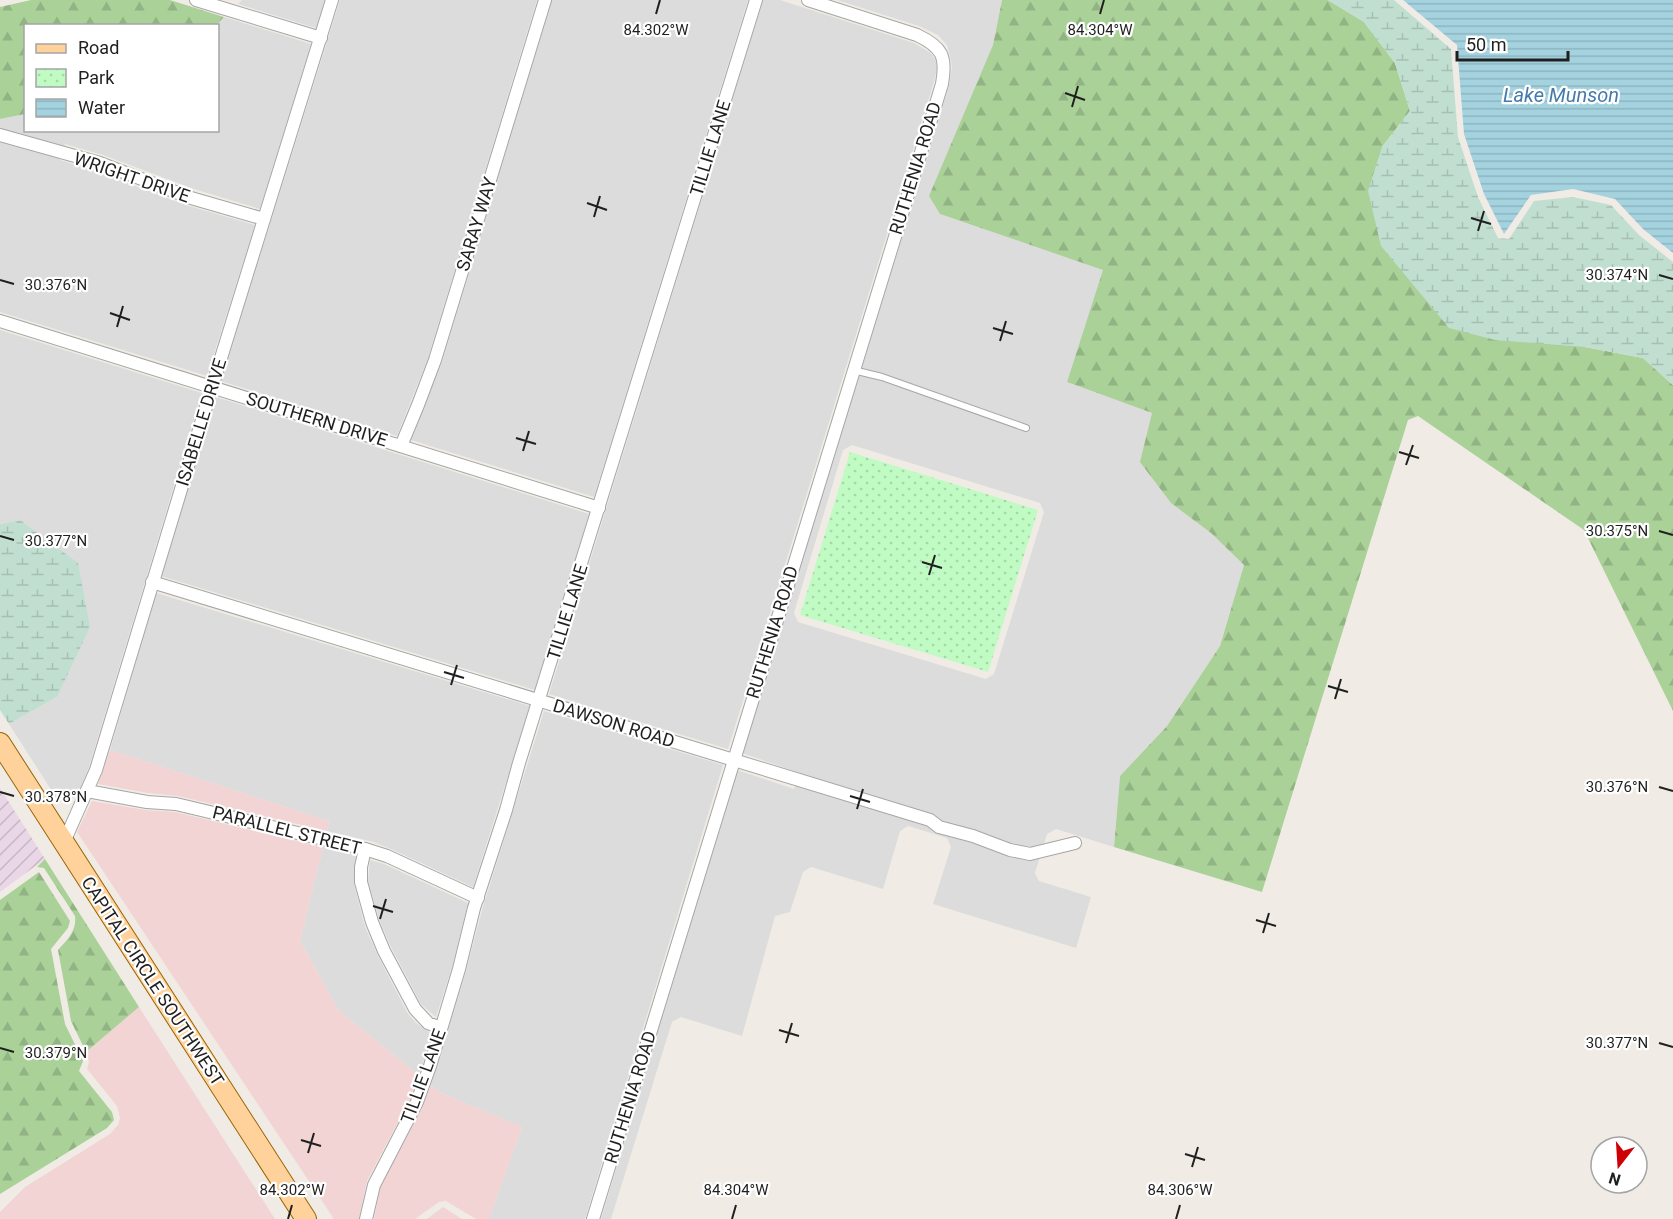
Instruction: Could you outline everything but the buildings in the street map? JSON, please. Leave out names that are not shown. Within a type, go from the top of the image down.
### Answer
[{"type":"main road","name":"CAPITAL CIRCLE SOUTHWEST","points":[[0,743],[306,1219]]},
{"type":"street","points":[[196,0],[321,38]]},
{"type":"street","name":"ISABELLE DRIVE","points":[[64,842],[96,770],[212,387],[333,0]]},
{"type":"street","name":"SARAY WAY","points":[[401,446],[435,360],[545,0]]},
{"type":"street","name":"TILLIE LANE","points":[[366,1219],[374,1185],[417,1102],[441,1028],[478,898],[756,0]]},
{"type":"street","name":"RUTHENIA ROAD","points":[[593,1219],[942,84],[943,58],[937,47],[917,34],[808,0]]},
{"type":"street","name":"WRIGHT DRIVE","points":[[0,135],[100,163],[191,198],[264,219]]},
{"type":"street","name":"SOUTHERN DRIVE","points":[[0,321],[599,508]]},
{"type":"street","name":"DAWSON ROAD","points":[[152,582],[930,820],[939,827],[973,836],[1010,850],[1030,854],[1075,843]]},
{"type":"street","name":"PARALLEL STREET","points":[[87,791],[147,802],[176,804],[365,849],[387,856],[478,898]]},
{"type":"street","points":[[365,849],[361,867],[361,882],[376,932],[415,1010],[428,1023],[441,1028]]},
{"type":"lane","points":[[853,369],[1026,428]]},
{"type":"shaded area","points":[[242,0],[325,0],[316,28],[238,4]]},
{"type":"shaded area","points":[[340,0],[537,0],[428,358],[397,436],[221,381]]},
{"type":"shaded area","points":[[552,0],[748,0],[594,497],[411,440],[442,362]]},
{"type":"shaded area","points":[[763,0],[780,0],[914,43],[931,53],[936,61],[937,69],[728,749],[549,694]]},
{"type":"shaded area","points":[[837,0],[1002,0],[993,45],[940,214],[1104,270],[1067,382],[1152,413],[1211,533],[1244,565],[1220,646],[1167,726],[1120,776],[1114,847],[1056,829],[1047,834],[1035,873],[1039,881],[1091,897],[1076,948],[933,904],[951,847],[947,838],[908,826],[900,831],[883,889],[811,867],[803,872],[790,912],[775,916],[742,1036],[681,1017],[672,1022],[611,1219],[601,1219],[737,770],[794,789],[800,773],[742,753],[949,86],[952,67],[947,45],[938,35],[919,26]],"holes":[[[852,445],[1040,503],[1044,512],[994,674],[986,679],[798,622],[794,613],[843,450]]]},
{"type":"shaded area","points":[[224,17],[311,44],[260,209],[194,189],[103,155],[65,144],[60,160],[189,206],[255,225],[207,376],[0,312],[0,119],[24,114],[24,132],[219,132],[219,24],[216,24]]},
{"type":"shaded area","points":[[0,330],[202,393],[89,767],[77,797],[59,802],[9,724],[57,697],[20,520],[0,524]]},
{"type":"shaded area","points":[[216,397],[589,514],[535,690],[161,576]]},
{"type":"shaded area","points":[[156,593],[530,706],[473,887],[374,842],[327,831],[329,821],[110,750]]},
{"type":"shaded area","points":[[544,711],[723,765],[585,1219],[489,1219],[522,1127],[441,1093],[431,1085]]},
{"type":"shaded area","points":[[110,750],[329,821],[327,831],[178,796],[98,784]]},
{"type":"shaded area","points":[[0,788],[45,859],[0,892]]},
{"type":"shaded area","points":[[92,801],[145,810],[175,812],[323,847],[300,941],[339,1011],[419,1075],[410,1099],[367,1181],[359,1219],[334,1219],[77,832]]},
{"type":"shaded area","points":[[323,847],[356,855],[354,884],[365,927],[408,1014],[432,1034],[419,1075],[339,1011],[300,941]]},
{"type":"shaded area","points":[[370,860],[384,864],[468,903],[452,967],[436,1017],[421,1004],[379,919],[368,881]]},
{"type":"shaded area","points":[[139,1007],[275,1219],[0,1219],[0,1212],[25,1187],[110,1134],[118,1125],[120,1118],[117,1106],[87,1069],[89,1062],[86,1052]]},
{"type":"shaded area","points":[[431,1085],[441,1093],[522,1127],[489,1219],[476,1219],[446,1201],[439,1202],[415,1219],[374,1219],[380,1187],[423,1106]]},
{"type":"shaded area","points":[[443,1207],[462,1219],[427,1219]]},
{"type":"green space","points":[[31,0],[170,0],[224,17],[217,24],[24,24],[24,114],[0,119],[0,7]]},
{"type":"green space","points":[[1002,0],[1328,0],[1364,22],[1395,63],[1410,111],[1382,147],[1585,347],[1643,358],[1673,385],[1673,711],[1584,530],[1418,416],[1408,420],[1262,892],[1114,847],[1120,776],[1167,726],[1220,646],[1244,565],[1211,533],[1171,503],[1140,462],[1152,413],[1067,382],[1103,270],[940,214],[929,196],[993,45]]},
{"type":"green space","points":[[1328,0],[1394,0],[1451,49],[1458,137],[1478,197],[1498,238],[1509,239],[1534,201],[1573,197],[1611,205],[1639,235],[1673,262],[1673,385],[1643,358],[1585,347],[1495,340],[1449,328],[1381,246],[1368,191],[1382,147],[1410,111],[1395,63],[1364,22]]},
{"type":"green space","points":[[850,452],[1038,510],[988,672],[800,615]]},
{"type":"green space","points":[[20,520],[78,563],[90,627],[57,697],[9,724],[0,710],[0,524]]},
{"type":"green space","points":[[45,859],[139,1007],[86,1052],[71,1021],[58,950],[73,931],[75,916],[44,868],[37,867]]},
{"type":"green space","points":[[39,872],[70,921],[68,928],[51,949],[65,1024],[83,1061],[79,1071],[112,1112],[114,1120],[107,1128],[0,1194],[0,900]]},
{"type":"water","name":"Lake Munson","points":[[1403,0],[1673,0],[1673,253],[1643,229],[1615,199],[1573,189],[1531,195],[1504,234],[1484,194],[1464,134],[1457,45]]}]
